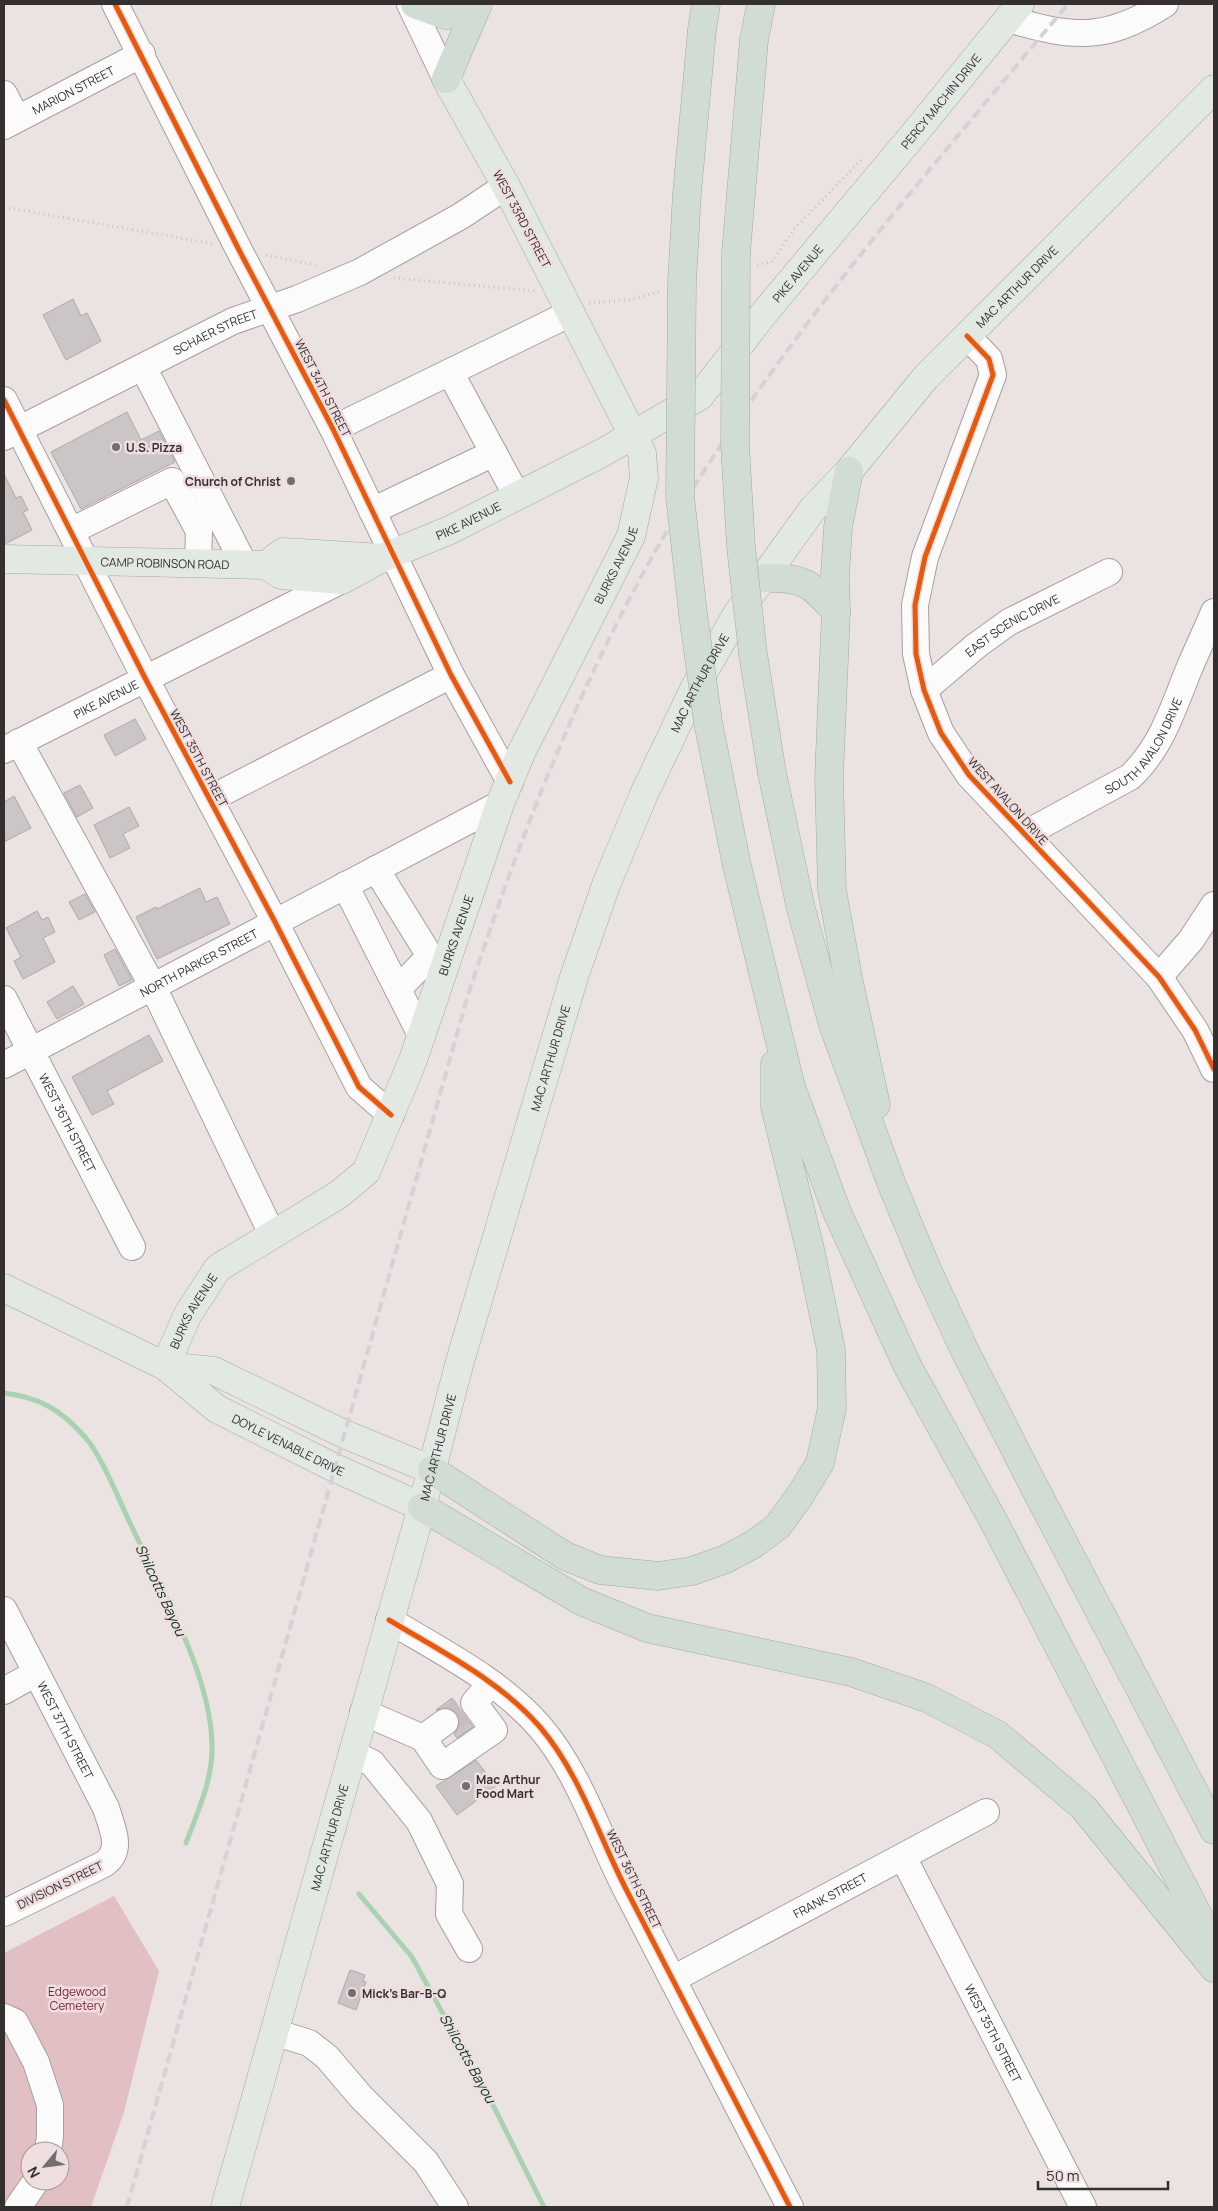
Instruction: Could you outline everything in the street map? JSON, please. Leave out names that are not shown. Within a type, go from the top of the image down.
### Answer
[{"type":"highway","points":[[415,4],[432,12],[445,14],[475,9]]},
{"type":"highway","points":[[761,4],[754,40],[736,253],[736,445],[741,547],[753,654],[772,773],[801,909],[833,1025],[892,1185],[926,1267],[963,1347],[1214,1830]]},
{"type":"highway","points":[[446,79],[475,9]]},
{"type":"highway","points":[[704,17],[687,193],[682,283],[680,496],[693,614],[708,722],[737,866],[790,1087],[837,1212],[908,1367],[997,1528],[1214,1946]]},
{"type":"highway","points":[[849,471],[838,527],[835,576],[836,612],[829,777],[832,890],[849,982],[870,1072],[892,1185]]},
{"type":"highway","points":[[764,578],[787,577],[805,582],[818,590],[836,612]]},
{"type":"highway","points":[[432,1470],[565,1556],[600,1570],[658,1576],[692,1571],[726,1560],[754,1544],[778,1526],[799,1498],[820,1463],[832,1408],[831,1350],[810,1248],[775,1107],[775,1027]]},
{"type":"highway","points":[[422,1507],[581,1601],[646,1628],[851,1672],[927,1698],[998,1735],[1083,1807],[1214,1968]]},
{"type":"main road","name":"PERCY MACHIN DRIVE","points":[[862,197],[1014,11]]},
{"type":"main road","name":"WEST 33RD STREET","points":[[446,79],[506,186],[632,435]]},
{"type":"main road","name":"MAC ARTHUR DRIVE","points":[[225,2207],[422,1507],[460,1361],[574,977],[606,885],[644,794],[695,687],[737,614],[812,510],[849,471],[926,377],[1214,89]]},
{"type":"main road","name":"PIKE AVENUE","points":[[342,580],[388,556],[450,530],[517,496],[632,435],[700,396],[764,312],[862,197]]},
{"type":"main road","points":[[631,536],[700,396]]},
{"type":"main road","name":"BURKS AVENUE","points":[[164,1366],[188,1314],[218,1268],[315,1210],[355,1183],[366,1172],[412,1060],[436,965],[521,753],[631,536],[645,470],[642,453],[632,435]]},
{"type":"main road","points":[[255,564],[283,552],[388,556]]},
{"type":"main road","name":"CAMP ROBINSON ROAD","points":[[4,559],[255,564],[281,575],[342,580]]},
{"type":"main road","name":"DOYLE VENABLE DRIVE","points":[[4,1288],[164,1366],[217,1409],[335,1468],[422,1507]]},
{"type":"main road","name":"DOYLE VENABLE DRIVE","points":[[164,1366],[214,1371],[344,1434],[432,1470]]},
{"type":"street","name":"WEST 34TH STREET","points":[[115,4],[333,429],[372,510],[388,556],[451,675],[505,793]]},
{"type":"street","name":"WEST 33RD STREET","points":[[410,4],[446,79]]},
{"type":"street","points":[[1014,11],[1060,33],[1094,33],[1136,20],[1165,4]]},
{"type":"street","name":"MARION STREET","points":[[10,123],[142,54]]},
{"type":"street","points":[[4,94],[10,123]]},
{"type":"street","name":"SCHAER STREET","points":[[11,433],[234,321],[270,309],[360,272],[461,216],[506,186]]},
{"type":"street","points":[[333,429],[571,313]]},
{"type":"street","name":"WEST AVALON DRIVE","points":[[967,336],[989,359],[993,375],[934,531],[920,577],[914,625],[916,654],[924,690],[934,716],[952,752],[969,775],[1159,977],[1195,1030],[1214,1069]]},
{"type":"street","points":[[143,367],[255,564]]},
{"type":"street","points":[[450,372],[517,496]]},
{"type":"street","name":"WEST 35TH STREET","points":[[4,400],[11,433],[71,531],[359,1087],[391,1115]]},
{"type":"street","points":[[372,510],[494,453]]},
{"type":"street","points":[[71,531],[172,481],[199,531],[198,563]]},
{"type":"street","name":"EAST SCENIC DRIVE","points":[[924,690],[977,645],[1009,622],[1109,572]]},
{"type":"street","name":"PIKE AVENUE","points":[[12,746],[342,580]]},
{"type":"street","name":"SOUTH AVALON DRIVE","points":[[1025,834],[1130,777],[1143,765],[1159,742],[1174,711],[1214,612]]},
{"type":"street","points":[[210,799],[451,675]]},
{"type":"street","points":[[12,746],[154,987],[272,1234]]},
{"type":"street","name":"NORTH PARKER STREET","points":[[4,1065],[376,869],[505,793]]},
{"type":"street","points":[[376,869],[436,965],[398,988]]},
{"type":"street","points":[[346,885],[420,1034]]},
{"type":"street","points":[[1159,977],[1191,940],[1214,905]]},
{"type":"street","name":"WEST 36TH STREET","points":[[4,999],[132,1247]]},
{"type":"street","name":"WEST 37TH STREET","points":[[4,1610],[106,1808],[114,1834],[114,1854]]},
{"type":"street","name":"WEST 36TH STREET","points":[[389,1620],[491,1683],[519,1705],[541,1729],[582,1793],[626,1889],[790,2207]]},
{"type":"street","points":[[4,1691],[36,1673]]},
{"type":"street","points":[[364,1712],[451,1716],[491,1683]]},
{"type":"street","points":[[352,1753],[372,1763],[418,1821],[450,1884],[449,1914],[469,1949]]},
{"type":"street","name":"FRANK STREET","points":[[673,1979],[986,1812]]},
{"type":"street","name":"DIVISION STREET","points":[[4,1913],[104,1864],[114,1854]]},
{"type":"street","name":"WEST 35TH STREET","points":[[903,1857],[1084,2207]]},
{"type":"street","points":[[4,2017],[15,2022],[36,2062],[50,2105],[49,2141]]},
{"type":"street","points":[[274,2032],[309,2043],[327,2057],[361,2097],[426,2162],[455,2207]]},
{"type":"street","points":[[18,2207],[29,2191]]},
{"type":"path","points":[[773,261],[794,229],[865,156]]},
{"type":"green space","name":"Edgewood Cemetery","points":[[114,1896],[159,1971],[124,2112],[91,2207],[4,2207],[4,1953]]},
{"type":"building","points":[[73,299],[81,316],[87,313],[101,341],[66,360],[43,315]]},
{"type":"building","points":[[127,412],[141,440],[159,431],[175,462],[81,509],[51,452]]},
{"type":"building","points":[[4,474],[16,498],[21,496],[28,510],[23,512],[32,530],[7,543],[4,543]]},
{"type":"building","points":[[135,719],[146,739],[115,756],[104,735]]},
{"type":"building","points":[[80,785],[93,808],[77,817],[64,793]]},
{"type":"building","points":[[14,796],[31,828],[4,842],[4,802]]},
{"type":"building","points":[[129,807],[139,826],[123,834],[130,848],[110,858],[94,825]]},
{"type":"building","points":[[200,888],[206,902],[217,897],[230,924],[157,959],[136,917]]},
{"type":"building","points":[[85,894],[95,912],[79,920],[69,902]]},
{"type":"building","points":[[37,911],[42,920],[48,917],[55,932],[43,938],[55,962],[23,979],[14,961],[21,957],[6,928]]},
{"type":"building","points":[[115,949],[132,980],[119,986],[104,955]]},
{"type":"building","points":[[73,986],[84,1004],[57,1019],[47,1002]]},
{"type":"building","points":[[149,1035],[163,1061],[107,1091],[114,1104],[92,1115],[72,1077]]},
{"type":"building","points":[[452,1698],[473,1727],[457,1738],[454,1734],[458,1729],[460,1721],[457,1713],[451,1708],[436,1710]]},
{"type":"building","name":"Mac Arthur Food Mart","points":[[476,1760],[496,1786],[457,1815],[436,1786]]},
{"type":"building","name":"Mick's Bar-B-Q","points":[[350,1970],[365,1975],[363,1981],[366,1982],[356,2010],[338,2003]]},
{"type":"waterway","name":"Shilcotts Bayou","points":[[4,1393],[28,1398],[48,1406],[67,1419],[90,1444],[109,1478],[194,1660],[209,1717],[212,1758],[200,1807],[186,1843]]},
{"type":"waterway","name":"Shilcotts Bayou","points":[[359,1894],[412,1957],[496,2111],[544,2207]]},
{"type":"tunnel","points":[[445,1722],[462,1711]]},
{"type":"railway","points":[[127,2207],[468,995],[512,867],[562,742],[589,680],[651,559],[685,501],[728,435],[772,371],[819,308],[917,185],[1068,4]]},
{"type":"cycle path","points":[[115,4],[239,250],[333,429],[451,675],[510,782]]},
{"type":"cycle path","points":[[967,336],[989,359],[993,375],[925,557],[915,605],[916,654],[924,690],[941,733],[969,775],[1159,977],[1195,1030],[1214,1069]]},
{"type":"cycle path","points":[[4,400],[145,678],[275,922],[359,1087],[391,1115]]},
{"type":"cycle path","points":[[389,1620],[469,1668],[507,1695],[540,1727],[554,1745],[578,1785],[627,1891],[790,2207]]},
{"type":"place","name":"U.S. Pizza","points":[[116,447]]},
{"type":"place","name":"Church of Christ","points":[[291,481]]},
{"type":"place","name":"Mac Arthur Food Mart","points":[[466,1786]]},
{"type":"place","name":"Mick's Bar-B-Q","points":[[352,1993]]}]
